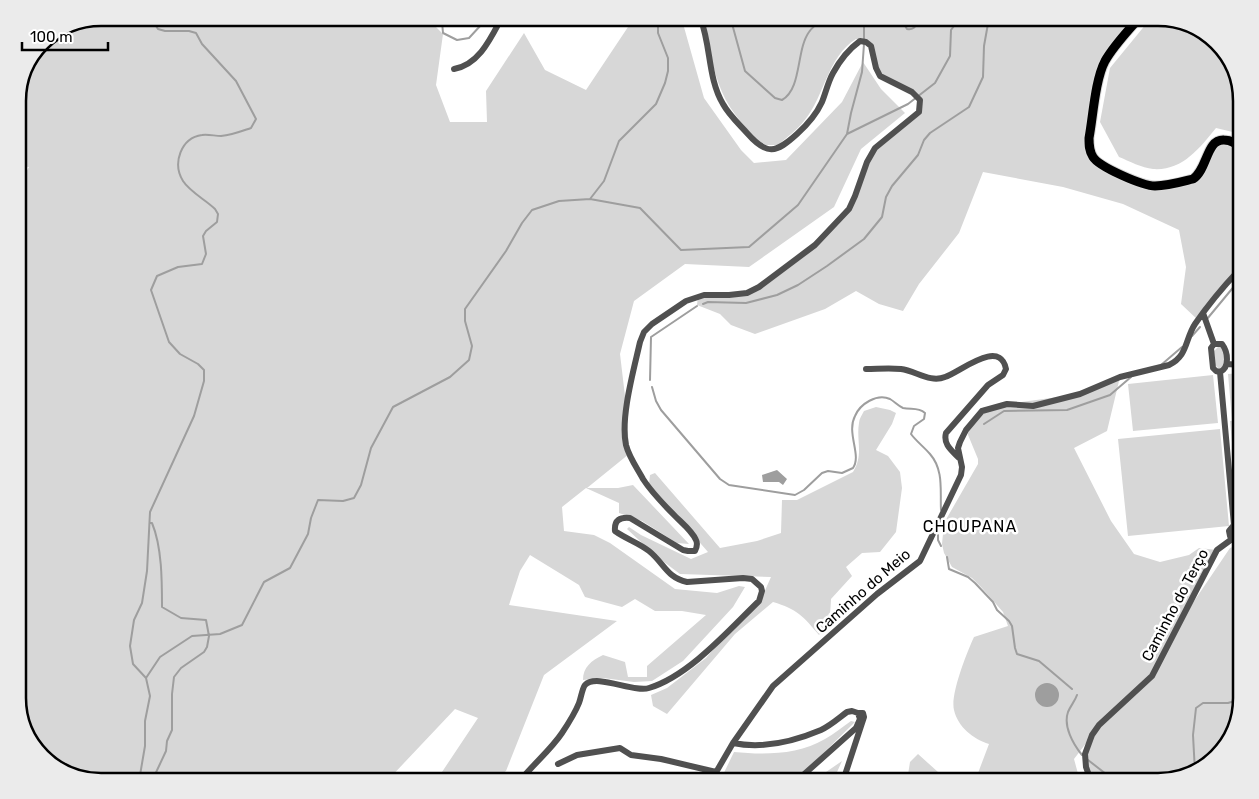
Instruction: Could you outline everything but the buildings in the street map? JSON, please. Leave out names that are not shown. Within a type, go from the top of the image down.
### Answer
[{"type":"main road","points":[[1132,26],[1105,61],[1100,74],[1089,138],[1089,147],[1093,158],[1100,164],[1138,183],[1156,186],[1193,179],[1200,174],[1210,149],[1215,142],[1233,141]]},
{"type":"street","points":[[454,69],[465,66],[485,48],[497,26]]},
{"type":"street","points":[[527,773],[562,734],[578,704],[585,685],[590,682],[607,682],[646,689],[670,680],[693,663],[762,597],[761,587],[752,579],[687,582],[673,578],[648,550],[624,538],[615,531],[614,525],[616,521],[624,517],[630,518],[688,552],[694,551],[697,546],[696,540],[690,531],[664,505],[644,481],[626,446],[626,412],[640,342],[644,332],[652,324],[686,300],[704,295],[729,295],[747,292],[759,287],[815,245],[849,209],[867,162],[875,148],[919,112],[920,100],[912,92],[880,76],[870,44],[858,42],[832,75],[822,102],[805,127],[780,149],[762,147],[756,144],[729,114],[723,104],[713,78],[702,26]]},
{"type":"street","name":"Caminho do Meio","points":[[716,772],[733,743],[773,686],[877,594],[920,561],[961,475],[960,442],[966,430],[982,411],[1007,404],[1033,406],[1080,394],[1120,377],[1176,362],[1185,351],[1193,326],[1233,275]]},
{"type":"street","points":[[1203,313],[1214,344]]},
{"type":"street","points":[[1214,344],[1223,346],[1227,364],[1224,370],[1220,372]]},
{"type":"street","points":[[1214,344],[1210,352],[1213,368],[1216,372],[1220,372]]},
{"type":"street","points":[[866,369],[912,371],[934,380],[944,378],[988,356],[997,357],[1005,364],[1006,369],[1003,375],[988,385],[946,433],[946,445],[959,458]]},
{"type":"street","points":[[1227,364],[1233,364]]},
{"type":"street","points":[[1220,372],[1233,514]]},
{"type":"street","points":[[1232,539],[1229,531],[1233,526]]},
{"type":"street","name":"Caminho do Terço","points":[[1088,773],[1085,754],[1092,735],[1099,725],[1152,676],[1217,550],[1232,539]]},
{"type":"street","points":[[733,743],[755,746],[781,741],[823,729],[847,712],[863,713],[864,717],[846,773]]},
{"type":"street","points":[[805,773],[856,728],[860,720],[858,713]]},
{"type":"street","points":[[558,764],[577,755],[620,748],[631,754],[716,772]]},
{"type":"shaded area","points":[[101,26],[436,26],[443,34],[436,85],[450,122],[487,122],[486,91],[524,33],[545,70],[586,90],[629,26],[684,26],[704,98],[741,150],[754,163],[786,160],[842,102],[863,62],[881,89],[905,113],[861,149],[834,207],[749,267],[685,264],[634,301],[620,354],[627,413],[629,454],[587,488],[618,488],[633,485],[689,544],[677,543],[642,521],[619,513],[619,503],[586,488],[562,507],[564,531],[594,535],[610,543],[675,589],[717,593],[739,586],[745,587],[733,607],[683,661],[652,681],[634,682],[603,678],[583,680],[584,671],[588,665],[603,655],[625,662],[628,677],[647,677],[647,666],[706,615],[682,611],[655,611],[635,599],[622,607],[585,597],[579,585],[530,555],[520,571],[509,605],[617,621],[544,675],[506,771],[503,773],[441,773],[478,718],[455,709],[395,773],[101,773],[72,767],[59,760],[48,751],[36,735],[26,703],[26,172],[29,167],[26,167],[26,96],[32,72],[39,59],[59,39],[72,32]]},
{"type":"shaded area","points":[[706,26],[1133,26],[1100,74],[1092,124],[1093,158],[1138,183],[1165,185],[1193,179],[1221,140],[1233,146],[1233,276],[1199,321],[1181,304],[1186,267],[1179,230],[1123,204],[1063,187],[983,172],[959,233],[919,284],[903,311],[879,304],[856,291],[825,309],[755,334],[731,325],[720,314],[697,305],[698,296],[747,293],[815,245],[849,209],[875,148],[913,118],[920,100],[880,76],[870,48],[867,44],[856,39],[846,47],[832,66],[817,100],[801,124],[778,145],[762,145],[745,127],[726,100],[713,66]]},
{"type":"shaded area","points":[[1144,26],[1168,27],[1187,32],[1211,48],[1227,72],[1233,101],[1233,132],[1216,128],[1189,157],[1163,169],[1144,167],[1119,157],[1100,122],[1110,68]]},
{"type":"shaded area","points":[[1218,347],[1224,350],[1225,365],[1221,369],[1215,365],[1214,351]]},
{"type":"shaded area","points":[[1228,374],[1233,374],[1232,420]]},
{"type":"shaded area","points":[[1213,375],[1218,423],[1133,431],[1128,384]]},
{"type":"shaded area","points":[[1120,377],[1107,431],[1074,448],[1111,521],[1134,554],[1160,562],[1189,555],[1199,548],[1217,550],[1182,619],[1230,548],[1233,547],[1233,698],[1229,722],[1220,740],[1204,757],[1187,767],[1168,772],[1088,773],[1086,767],[1090,738],[1074,759],[1078,773],[978,773],[989,744],[972,736],[959,722],[954,710],[954,694],[974,637],[1008,626],[1003,612],[981,587],[972,578],[952,567],[944,553],[942,544],[944,523],[978,464],[978,459],[966,430],[982,411],[1007,404],[1080,394]]},
{"type":"shaded area","points":[[876,407],[896,413],[892,424],[876,450],[888,456],[900,472],[902,488],[896,532],[880,552],[862,553],[846,567],[852,576],[831,599],[826,626],[819,635],[799,614],[788,607],[773,602],[735,634],[667,714],[653,706],[651,695],[667,688],[706,658],[763,595],[771,577],[680,574],[656,556],[627,529],[629,527],[641,535],[691,559],[708,552],[649,484],[650,475],[655,473],[720,548],[757,541],[781,533],[782,500],[797,500],[853,472],[859,453],[858,430],[860,420],[864,411]]},
{"type":"shaded area","points":[[1230,421],[1233,421],[1233,454]]},
{"type":"shaded area","points":[[1220,429],[1229,526],[1128,536],[1118,439]]},
{"type":"shaded area","points":[[777,470],[787,479],[783,485],[779,482],[763,482],[762,475]]},
{"type":"shaded area","points":[[1047,683],[1052,684],[1058,690],[1058,700],[1052,706],[1047,707],[1042,706],[1036,700],[1035,695],[1036,690],[1042,684]]},
{"type":"shaded area","points":[[851,721],[855,722],[803,773],[724,773],[734,752],[781,753],[804,748],[832,735]]},
{"type":"shaded area","points":[[918,754],[939,773],[908,773],[910,762]]},
{"type":"shaded area","points":[[842,761],[837,773],[825,773]]},
{"type":"waterway","points":[[140,773],[145,746],[145,721],[150,696],[146,678],[133,664],[130,646],[134,620],[142,603],[147,571],[150,512],[194,416],[204,381],[204,370],[198,364],[180,354],[169,342],[151,290],[157,276],[178,267],[202,264],[206,254],[203,236],[217,222],[218,214],[215,209],[183,181],[178,167],[180,152],[195,137],[237,133],[251,128],[256,119],[236,81],[202,44],[196,33],[189,31],[165,31],[158,29],[156,26]]},
{"type":"waterway","points":[[442,26],[443,33],[457,40],[469,38],[480,26]]},
{"type":"waterway","points":[[146,678],[160,657],[192,636],[220,634],[242,625],[264,582],[290,568],[308,534],[311,518],[318,500],[343,501],[354,498],[361,485],[371,448],[393,407],[450,377],[469,360],[472,346],[465,321],[465,309],[506,251],[522,223],[532,210],[559,201],[590,199],[604,181],[619,141],[656,104],[668,71],[668,58],[658,33],[658,26]]},
{"type":"waterway","points":[[733,26],[745,71],[775,98],[782,100],[793,87],[805,40],[815,26]]},
{"type":"waterway","points":[[864,26],[864,39]]},
{"type":"waterway","points":[[905,26],[907,29],[912,29],[916,26]]},
{"type":"waterway","points":[[590,199],[640,208],[681,250],[749,247],[798,205],[847,134],[908,104],[935,83],[950,56],[951,30],[954,26]]},
{"type":"waterway","points":[[703,304],[708,302],[746,303],[777,295],[798,285],[864,239],[882,217],[886,197],[892,186],[918,155],[924,140],[930,133],[969,107],[983,77],[984,46],[988,26]]},
{"type":"waterway","points":[[847,134],[862,72],[864,44]]},
{"type":"waterway","points":[[1207,319],[1233,288]]},
{"type":"waterway","points":[[650,380],[651,337],[697,306]]},
{"type":"waterway","points":[[1192,336],[1200,327]]},
{"type":"waterway","points":[[1161,365],[1182,347]]},
{"type":"waterway","points":[[984,424],[1004,411],[1067,410],[1110,395],[1131,377]]},
{"type":"waterway","points":[[652,387],[661,410],[720,479],[729,485],[795,495],[804,490],[822,473],[828,471],[842,473],[853,468],[856,457],[852,429],[853,423],[857,412],[865,404],[880,397],[890,399],[903,408],[920,410],[925,413],[924,419],[914,426],[911,434],[930,454],[937,467],[940,481],[941,510]]},
{"type":"waterway","points":[[150,523],[152,523],[160,553],[162,607],[181,618],[206,620],[209,636],[204,652],[181,668],[174,677],[172,730],[167,741],[166,751],[156,773]]},
{"type":"waterway","points":[[938,535],[941,546]]},
{"type":"waterway","points":[[947,557],[949,569],[968,577],[975,583],[993,602],[997,610],[1009,621],[1012,626],[1017,654],[1039,661],[1072,689]]},
{"type":"waterway","points":[[1077,695],[1068,712],[1067,723],[1072,740],[1082,755]]},
{"type":"waterway","points":[[1195,763],[1193,735],[1196,708],[1203,703],[1233,702]]},
{"type":"waterway","points":[[1088,760],[1105,773]]},
{"type":"district","name":"CHOUPANA","points":[[970,526]]}]
